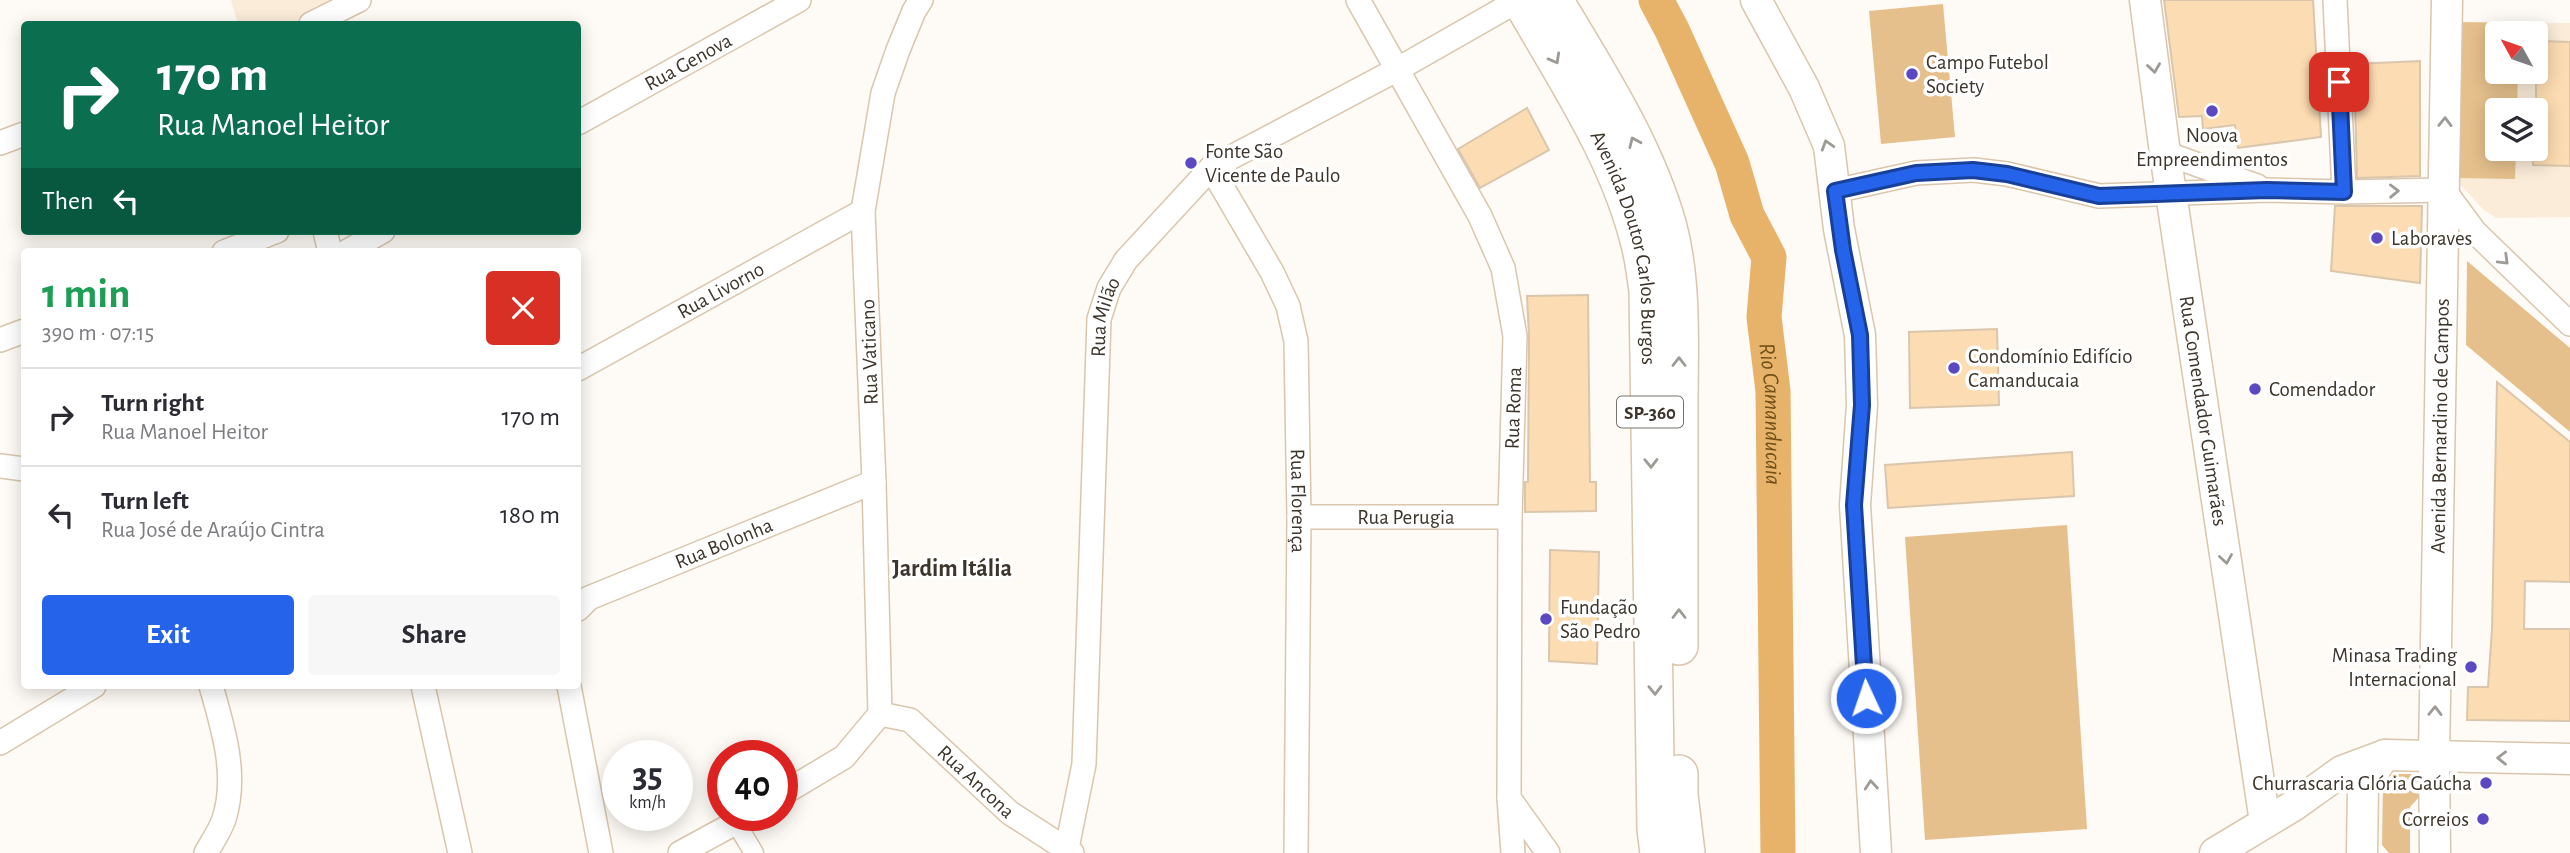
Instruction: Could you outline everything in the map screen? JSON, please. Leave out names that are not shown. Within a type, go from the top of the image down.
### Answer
[{"type":"main road","name":"Avenida Doutor Carlos Burgos","points":[[1520,0],[1588,118],[1619,182],[1640,244],[1646,279],[1651,414],[1656,829],[1660,853]]},
{"type":"main road","name":"Avenida Doutor Carlos Burgos","points":[[1554,0],[1623,117],[1655,189],[1668,228],[1675,267],[1679,335],[1679,795],[1686,853]]},
{"type":"street","points":[[317,21],[359,0]]},
{"type":"street","name":"Rua Genova","points":[[581,121],[799,0]]},
{"type":"street","name":"Rua Vaticano","points":[[880,714],[863,211],[883,93],[898,50],[921,0]]},
{"type":"street","name":"Rua Roma","points":[[1358,0],[1480,216],[1503,268],[1516,336],[1510,517],[1509,798],[1513,853]]},
{"type":"street","name":"Rua Milão","points":[[1069,852],[1084,764],[1099,319],[1109,288],[1126,260],[1212,168],[1398,69],[1520,0]]},
{"type":"street","points":[[1756,0],[1809,99],[1829,146],[1843,250],[1860,335],[1862,405],[1854,505],[1877,853]]},
{"type":"street","name":"Rua Comendador Guimarães","points":[[2145,0],[2165,153],[2265,822]]},
{"type":"street","points":[[2335,0],[2344,192]]},
{"type":"street","name":"Avenida Bernardino de Campos","points":[[2435,853],[2434,757],[2446,0]]},
{"type":"street","points":[[0,143],[21,135]]},
{"type":"street","points":[[2165,153],[2267,190]]},
{"type":"street","name":"Rua Florença","points":[[1212,168],[1272,272],[1288,306],[1296,341],[1300,517],[1296,853]]},
{"type":"street","points":[[1835,191],[1916,173],[1973,170],[2007,174],[2099,196],[2267,190],[2444,190],[2475,232],[2570,324]]},
{"type":"street","name":"Rua Livorno","points":[[581,367],[863,211]]},
{"type":"street","points":[[234,248],[267,235]]},
{"type":"street","points":[[353,248],[376,235]]},
{"type":"street","points":[[0,340],[21,332]]},
{"type":"street","points":[[0,466],[21,469]]},
{"type":"street","name":"Rua Bolonha","points":[[581,606],[589,598],[874,482]]},
{"type":"street","name":"Rua Perugia","points":[[1300,517],[1510,517]]},
{"type":"street","points":[[0,743],[89,689]]},
{"type":"street","points":[[206,853],[224,819],[230,781],[225,734],[212,689]]},
{"type":"street","points":[[424,689],[460,853]]},
{"type":"street","points":[[570,689],[601,853]]},
{"type":"street","points":[[798,784],[844,757],[880,714]]},
{"type":"street","name":"Rua Ancona","points":[[880,714],[910,720],[1010,813],[1069,852]]},
{"type":"street","points":[[2362,853],[2363,786],[2385,755]]},
{"type":"street","points":[[2215,853],[2293,806],[2342,771],[2385,755],[2570,759]]},
{"type":"street","points":[[1509,798],[1548,853]]},
{"type":"street","points":[[2293,806],[2327,803],[2362,810]]},
{"type":"street","points":[[680,853],[720,831]]},
{"type":"street","points":[[746,831],[754,853]]},
{"type":"shaded area","points":[[231,0],[346,0],[306,21],[237,21]]},
{"type":"shaded area","name":"Campo Futebol Society","points":[[1943,4],[1955,137],[1881,144],[1869,11]]},
{"type":"shaded area","points":[[2458,22],[2485,22],[2485,84],[2548,84],[2548,23],[2570,23],[2570,217],[2497,218],[2485,211],[2454,178]]},
{"type":"shaded area","points":[[2458,22],[2485,22],[2485,84],[2518,84],[2517,98],[2485,98],[2485,161],[2516,161],[2515,179],[2454,178]]},
{"type":"shaded area","points":[[2467,261],[2570,348],[2570,432],[2466,345]]},
{"type":"shaded area","points":[[2067,525],[2087,829],[1925,840],[1905,537]]},
{"type":"shaded area","points":[[2389,774],[2412,774],[2418,781],[2419,797],[2410,807],[2410,853],[2389,853],[2382,845],[2383,782]]},
{"type":"building","points":[[2164,0],[2313,0],[2321,137],[2238,148],[2235,125],[2203,129],[2202,116],[2179,117]]},
{"type":"building","points":[[2548,41],[2570,42],[2570,166],[2533,165],[2533,161],[2548,161],[2548,98],[2536,98],[2536,84],[2548,84]]},
{"type":"building","points":[[2420,61],[2420,176],[2357,178],[2354,64]]},
{"type":"building","points":[[1527,108],[1549,150],[1480,188],[1458,149]]},
{"type":"building","name":"Laboraves","points":[[2335,206],[2422,206],[2420,283],[2331,271]]},
{"type":"building","points":[[1588,295],[1590,482],[1596,482],[1596,511],[1525,512],[1525,482],[1528,482],[1527,296]]},
{"type":"building","name":"Condomínio Edifício Camanducaia","points":[[1997,329],[1999,405],[1910,408],[1909,332]]},
{"type":"building","points":[[2497,382],[2570,442],[2570,582],[2525,581],[2524,629],[2570,629],[2570,721],[2467,720],[2468,687],[2488,687],[2492,629]]},
{"type":"building","points":[[2072,452],[2074,496],[1888,508],[1885,465]]},
{"type":"building","name":"Fundação São Pedro","points":[[1550,550],[1599,552],[1597,664],[1549,661]]},
{"type":"waterway","name":"Rio Camanducaia","points":[[1656,0],[1732,163],[1747,215],[1769,257],[1764,317],[1773,391],[1778,853]]},
{"type":"place","name":"Campo Futebol Society","points":[[1912,74]]},
{"type":"place","name":"Noova Empreendimentos","points":[[2212,111]]},
{"type":"place","name":"Fonte São Vicente de Paulo","points":[[1191,163]]},
{"type":"place","name":"Laboraves","points":[[2377,238]]},
{"type":"place","name":"Condomínio Edifício Camanducaia","points":[[1954,368]]},
{"type":"place","name":"Comendador","points":[[2255,389]]},
{"type":"place","name":"Fundação São Pedro","points":[[1546,619]]},
{"type":"place","name":"Minasa Trading Internacional","points":[[2471,667]]},
{"type":"place","name":"Churrascaria Glória Gaúcha","points":[[2486,783]]},
{"type":"place","name":"Correios","points":[[2483,819]]},
{"type":"district","name":"Jardim Itália","points":[[952,568]]},
{"type":"route","points":[[1866,698],[1854,505],[1862,405],[1860,335],[1839,229],[1835,191],[1916,173],[1973,170],[2007,174],[2099,196],[2267,190],[2344,192],[2339,82]]}]
